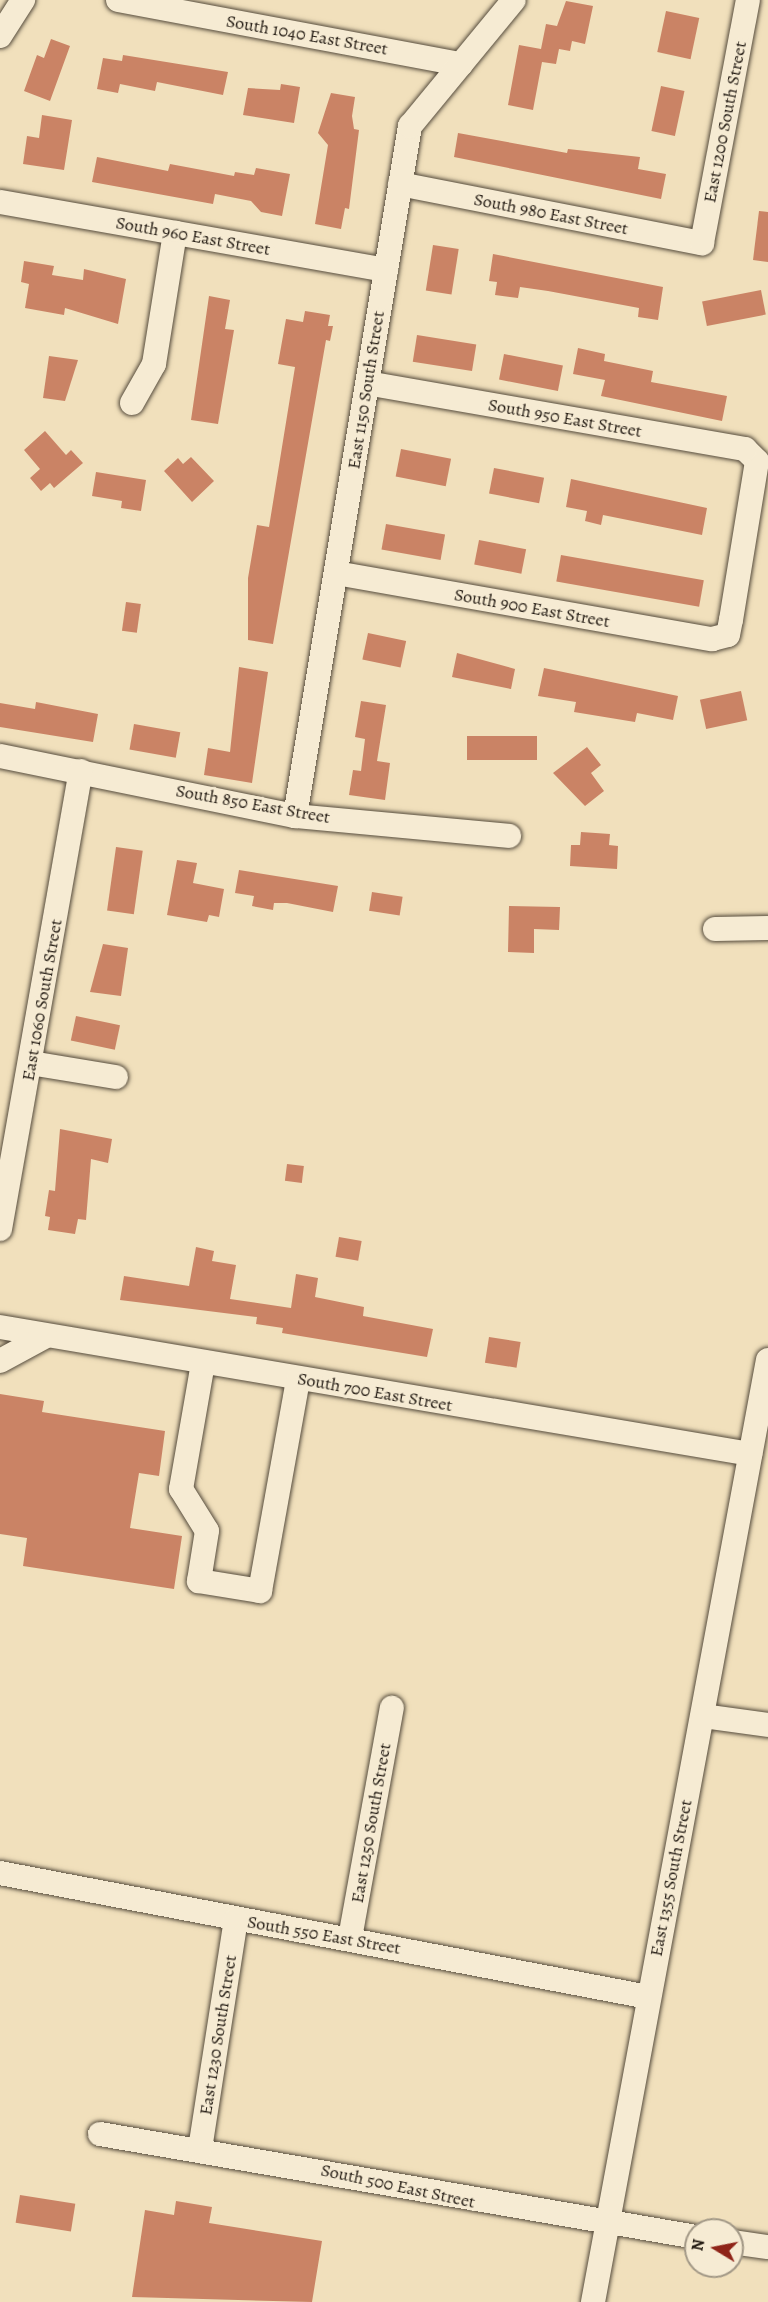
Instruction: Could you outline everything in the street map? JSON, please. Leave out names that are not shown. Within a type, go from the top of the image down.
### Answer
[{"type":"street","points":[[0,36],[23,0]]},
{"type":"street","name":"South 1040 East Street","points":[[118,0],[461,64]]},
{"type":"street","name":"East 1150 South Street","points":[[296,816],[410,126],[514,0]]},
{"type":"street","name":"East 1200 South Street","points":[[702,243],[748,0]]},
{"type":"street","name":"South 980 East Street","points":[[399,184],[702,243]]},
{"type":"street","name":"South 960 East Street","points":[[0,202],[386,270]]},
{"type":"street","points":[[132,403],[154,364],[175,233]]},
{"type":"street","name":"South 950 East Street","points":[[368,383],[745,449],[757,461],[728,635]]},
{"type":"street","name":"South 900 East Street","points":[[336,573],[712,639],[728,635]]},
{"type":"street","name":"South 850 East Street","points":[[0,756],[296,816],[509,836]]},
{"type":"street","name":"East 1060 South Street","points":[[0,1229],[81,771]]},
{"type":"street","points":[[715,929],[768,928]]},
{"type":"street","points":[[31,1063],[116,1077]]},
{"type":"street","name":"South 700 East Street","points":[[0,1327],[750,1455]]},
{"type":"street","points":[[0,1360],[46,1336]]},
{"type":"street","name":"East 1355 South Street","points":[[593,2302],[750,1455],[762,1423],[768,1360]]},
{"type":"street","points":[[203,1363],[182,1489],[207,1531],[199,1581],[260,1591],[298,1379]]},
{"type":"street","name":"East 1250 South Street","points":[[350,1938],[392,1708]]},
{"type":"street","points":[[703,1716],[768,1725]]},
{"type":"street","name":"South 550 East Street","points":[[0,1873],[236,1920],[350,1938],[648,1997]]},
{"type":"street","name":"East 1230 South Street","points":[[200,2149],[236,1920]]},
{"type":"street","name":"South 500 East Street","points":[[100,2134],[200,2149],[606,2224],[684,2235]]},
{"type":"street","points":[[744,2244],[768,2247]]},
{"type":"building","points":[[566,1],[593,6],[585,44],[572,41],[570,51],[559,49],[556,64],[542,62],[533,110],[508,105],[519,45],[541,49],[546,24],[557,26]]},
{"type":"building","points":[[666,11],[699,18],[691,59],[657,52]]},
{"type":"building","points":[[51,39],[70,46],[50,101],[24,91],[37,55],[44,58]]},
{"type":"building","points":[[123,55],[228,72],[223,95],[157,82],[155,91],[120,84],[118,93],[97,89],[103,58],[122,61]]},
{"type":"building","points":[[281,84],[300,87],[294,123],[243,115],[248,88],[280,90]]},
{"type":"building","points":[[661,86],[684,91],[675,136],[651,131]]},
{"type":"building","points":[[331,93],[355,97],[352,116],[354,129],[359,130],[349,209],[345,208],[341,229],[315,224],[328,145],[318,133]]},
{"type":"building","points":[[42,115],[72,120],[64,170],[23,164],[27,136],[39,138]]},
{"type":"building","points":[[458,133],[567,153],[568,149],[640,157],[638,169],[666,174],[661,199],[454,157]]},
{"type":"building","points":[[97,157],[168,171],[170,164],[234,176],[235,172],[254,175],[256,168],[290,174],[282,216],[261,212],[251,201],[215,194],[213,204],[92,182]]},
{"type":"building","points":[[759,211],[768,212],[768,262],[753,260]]},
{"type":"building","points":[[433,245],[459,249],[451,295],[426,290]]},
{"type":"building","points":[[493,254],[663,287],[658,320],[638,317],[639,308],[548,291],[520,287],[518,298],[495,295],[497,282],[489,281]]},
{"type":"building","points":[[24,261],[54,266],[52,275],[83,280],[84,269],[126,279],[118,324],[65,308],[64,315],[25,308],[29,284],[21,282]]},
{"type":"building","points":[[761,290],[766,315],[707,326],[702,301]]},
{"type":"building","points":[[209,296],[230,300],[225,329],[234,330],[218,424],[191,420]]},
{"type":"building","points":[[305,311],[330,315],[328,326],[333,326],[330,341],[326,340],[273,644],[248,640],[248,578],[257,525],[269,527],[295,367],[278,364],[286,319],[303,322]]},
{"type":"building","points":[[417,335],[476,344],[472,371],[413,362]]},
{"type":"building","points":[[578,348],[605,354],[604,361],[653,371],[651,382],[727,396],[722,421],[601,396],[605,380],[573,374]]},
{"type":"building","points":[[504,354],[563,365],[558,391],[499,380]]},
{"type":"building","points":[[49,356],[78,360],[65,401],[43,398]]},
{"type":"building","points":[[45,431],[66,455],[71,450],[83,463],[54,488],[50,483],[41,491],[30,478],[40,469],[24,450]]},
{"type":"building","points":[[401,449],[451,459],[446,486],[396,476]]},
{"type":"building","points":[[191,457],[214,481],[192,502],[164,471],[178,458],[183,464]]},
{"type":"building","points":[[494,468],[544,478],[539,503],[489,494]]},
{"type":"building","points":[[96,472],[146,480],[141,511],[121,508],[122,501],[92,496]]},
{"type":"building","points":[[571,479],[707,508],[702,535],[603,515],[601,525],[585,521],[587,511],[566,507]]},
{"type":"building","points":[[386,524],[445,534],[441,560],[381,550]]},
{"type":"building","points":[[479,540],[526,549],[521,574],[474,565]]},
{"type":"building","points":[[561,555],[704,580],[699,607],[556,582]]},
{"type":"building","points":[[126,602],[141,604],[137,633],[122,631]]},
{"type":"building","points":[[368,633],[406,641],[401,668],[362,659]]},
{"type":"building","points":[[457,653],[515,669],[511,689],[452,677]]},
{"type":"building","points":[[239,667],[268,672],[252,783],[204,775],[208,748],[230,752]]},
{"type":"building","points":[[544,668],[678,696],[673,720],[637,713],[635,722],[574,712],[576,702],[538,696]]},
{"type":"building","points":[[741,691],[747,720],[706,729],[700,700]]},
{"type":"building","points":[[361,701],[386,705],[377,761],[390,763],[385,800],[349,795],[353,770],[361,771],[365,739],[355,737]]},
{"type":"building","points":[[36,702],[98,714],[93,742],[0,727],[0,703],[35,709]]},
{"type":"building","points":[[134,724],[180,732],[176,758],[129,750]]},
{"type":"building","points":[[467,736],[537,736],[537,760],[467,760]]},
{"type":"building","points":[[587,747],[601,765],[591,773],[604,791],[585,806],[553,773]]},
{"type":"building","points":[[581,832],[610,834],[609,845],[618,846],[617,869],[570,866],[571,845],[580,845]]},
{"type":"building","points":[[116,847],[143,851],[134,914],[107,910]]},
{"type":"building","points":[[177,860],[197,863],[193,883],[224,889],[219,917],[209,915],[207,922],[167,915]]},
{"type":"building","points":[[239,870],[338,886],[333,912],[287,903],[274,903],[273,910],[252,906],[254,896],[235,893]]},
{"type":"building","points":[[372,892],[403,897],[400,916],[369,911]]},
{"type":"building","points":[[509,906],[560,907],[559,930],[534,929],[534,953],[508,952]]},
{"type":"building","points":[[103,944],[128,948],[121,996],[90,992]]},
{"type":"building","points":[[76,1016],[120,1025],[115,1050],[71,1040]]},
{"type":"building","points":[[60,1129],[112,1139],[108,1163],[91,1159],[86,1220],[78,1219],[75,1234],[48,1230],[50,1217],[45,1216],[49,1190],[55,1191]]},
{"type":"building","points":[[287,1164],[304,1166],[302,1183],[285,1181]]},
{"type":"building","points":[[339,1237],[362,1241],[358,1261],[336,1257]]},
{"type":"building","points":[[196,1247],[214,1251],[212,1261],[236,1265],[230,1299],[291,1308],[296,1274],[318,1278],[315,1297],[364,1307],[363,1316],[433,1329],[427,1357],[282,1333],[283,1328],[256,1324],[257,1317],[120,1300],[124,1276],[189,1286]]},
{"type":"building","points":[[489,1337],[521,1342],[517,1368],[485,1363]]},
{"type":"building","points":[[0,1394],[44,1401],[42,1412],[165,1431],[159,1476],[139,1473],[130,1528],[182,1536],[174,1589],[23,1566],[27,1538],[0,1534]]},
{"type":"building","points":[[20,2195],[75,2204],[71,2231],[16,2223]]},
{"type":"building","points":[[176,2201],[212,2207],[209,2223],[322,2241],[312,2302],[132,2297],[145,2210],[174,2215]]}]
